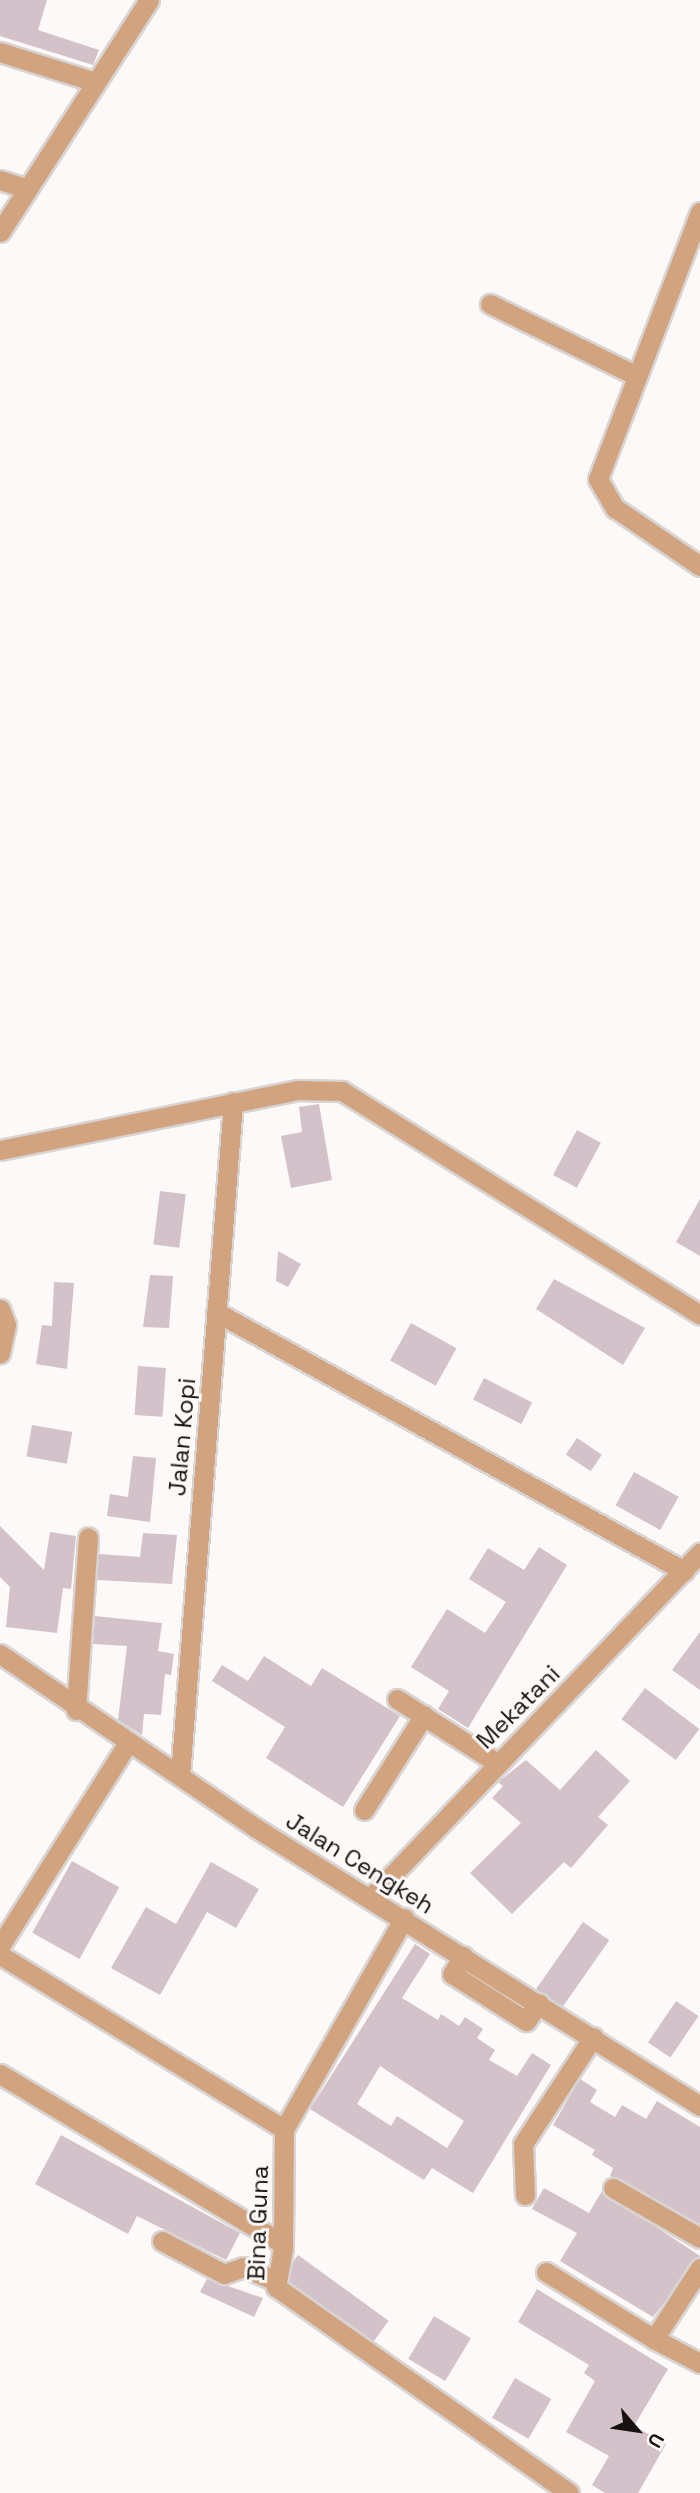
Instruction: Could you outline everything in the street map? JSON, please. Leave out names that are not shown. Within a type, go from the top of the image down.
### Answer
[{"type":"street","points":[[0,232],[149,0]]},
{"type":"street","points":[[0,51],[95,82]]},
{"type":"street","points":[[0,180],[27,189]]},
{"type":"street","points":[[700,212],[634,374],[598,479],[615,508],[700,566]]},
{"type":"street","points":[[490,304],[634,374]]},
{"type":"street","points":[[0,1150],[321,1086],[342,1091],[700,1315]]},
{"type":"street","name":"Jalan Kopi","points":[[180,1776],[233,1102]]},
{"type":"street","points":[[0,1309],[6,1325],[0,1353]]},
{"type":"street","points":[[216,1312],[684,1572]]},
{"type":"street","points":[[76,1710],[88,1537]]},
{"type":"street","name":"Mekatani","points":[[372,1896],[700,1553]]},
{"type":"street","name":"Jalan Cengkeh","points":[[0,1654],[127,1744],[372,1896],[700,2106]]},
{"type":"street","points":[[397,1699],[497,1763]]},
{"type":"street","points":[[364,1810],[424,1715]]},
{"type":"street","points":[[0,1946],[127,1744]]},
{"type":"street","name":"Bina Guna","points":[[404,1918],[284,2129],[283,2244],[276,2281],[281,2292],[548,2487],[569,2493]]},
{"type":"street","points":[[0,1955],[284,2129]]},
{"type":"street","points":[[526,2195],[523,2144],[593,2037]]},
{"type":"street","points":[[0,2074],[283,2244]]},
{"type":"street","points":[[614,2188],[700,2238]]},
{"type":"street","points":[[162,2241],[223,2274],[243,2267],[276,2281]]},
{"type":"street","points":[[654,2339],[700,2268]]},
{"type":"street","points":[[546,2272],[654,2339],[700,2363]]},
{"type":"building","points":[[0,0],[47,0],[38,30],[99,50],[93,65],[0,36]]},
{"type":"building","points":[[319,1104],[332,1180],[291,1188],[281,1136],[302,1132],[299,1107]]},
{"type":"building","points":[[577,1130],[601,1143],[577,1188],[553,1175]]},
{"type":"building","points":[[160,1191],[186,1194],[179,1248],[153,1245]]},
{"type":"building","points":[[700,1199],[700,1256],[676,1242]]},
{"type":"building","points":[[278,1251],[301,1264],[288,1287],[276,1281]]},
{"type":"building","points":[[150,1275],[173,1276],[169,1328],[143,1327]]},
{"type":"building","points":[[554,1279],[645,1328],[623,1365],[536,1309]]},
{"type":"building","points":[[54,1282],[74,1283],[67,1369],[36,1364],[42,1325],[52,1326]]},
{"type":"building","points":[[411,1323],[456,1348],[436,1386],[390,1361]]},
{"type":"building","points":[[138,1366],[166,1368],[163,1417],[135,1415]]},
{"type":"building","points":[[484,1378],[532,1403],[521,1424],[473,1399]]},
{"type":"building","points":[[32,1425],[72,1432],[67,1464],[26,1457]]},
{"type":"building","points":[[577,1438],[602,1455],[591,1471],[566,1455]]},
{"type":"building","points":[[133,1456],[156,1458],[150,1522],[107,1516],[110,1494],[128,1497]]},
{"type":"building","points":[[634,1472],[679,1497],[660,1530],[616,1505]]},
{"type":"building","points":[[0,1526],[44,1570],[50,1532],[76,1536],[71,1589],[63,1588],[57,1633],[6,1627],[10,1587],[0,1577]]},
{"type":"building","points":[[143,1533],[177,1535],[172,1584],[97,1580],[99,1554],[140,1557]]},
{"type":"building","points":[[539,1547],[567,1565],[468,1728],[438,1709],[449,1691],[411,1667],[447,1609],[485,1633],[506,1602],[469,1579],[488,1548],[524,1570]]},
{"type":"building","points":[[95,1616],[162,1623],[158,1651],[174,1654],[171,1675],[165,1674],[161,1715],[144,1714],[142,1735],[118,1720],[127,1646],[93,1644]]},
{"type":"building","points":[[700,1632],[700,1690],[672,1670]]},
{"type":"building","points":[[264,1656],[311,1686],[322,1668],[400,1716],[343,1807],[266,1758],[285,1727],[212,1681],[222,1665],[248,1681]]},
{"type":"building","points":[[645,1688],[699,1729],[676,1760],[622,1719]]},
{"type":"building","points":[[596,1750],[630,1781],[598,1817],[608,1825],[571,1868],[564,1862],[512,1914],[470,1873],[521,1823],[492,1798],[503,1786],[498,1782],[526,1760],[560,1790]]},
{"type":"building","points":[[72,1861],[119,1887],[79,1959],[32,1933]]},
{"type":"building","points":[[211,1862],[259,1889],[236,1928],[207,1912],[160,1995],[111,1968],[146,1907],[176,1924]]},
{"type":"building","points":[[583,1922],[609,1940],[562,2008],[536,1989]]},
{"type":"building","points":[[415,1944],[430,1954],[402,1998],[438,2020],[441,2014],[459,2026],[465,2017],[483,2029],[477,2038],[495,2050],[489,2060],[517,2076],[532,2053],[551,2065],[473,2193],[432,2168],[424,2180],[310,2109]],"holes":[[[380,2066],[464,2121],[447,2148],[397,2116],[391,2126],[357,2104]]]},
{"type":"building","points":[[676,2001],[698,2016],[670,2058],[648,2042]]},
{"type":"building","points":[[580,2079],[597,2090],[590,2102],[615,2117],[622,2105],[646,2119],[657,2101],[700,2127],[700,2224],[610,2176],[613,2168],[592,2155],[595,2150],[553,2125]]},
{"type":"building","points":[[61,2135],[240,2233],[226,2260],[137,2216],[128,2234],[35,2184]]},
{"type":"building","points":[[544,2188],[589,2213],[602,2191],[700,2256],[653,2317],[560,2261],[577,2233],[532,2209]]},
{"type":"building","points":[[298,2255],[389,2321],[373,2343],[282,2277]]},
{"type":"building","points":[[207,2279],[263,2298],[254,2317],[200,2292]]},
{"type":"building","points":[[537,2289],[668,2369],[634,2426],[666,2444],[638,2493],[605,2493],[592,2485],[609,2456],[566,2432],[595,2381],[584,2373],[589,2365],[518,2322]]},
{"type":"building","points":[[434,2316],[471,2338],[445,2381],[408,2359]]},
{"type":"building","points":[[515,2378],[551,2399],[528,2439],[492,2418]]}]
